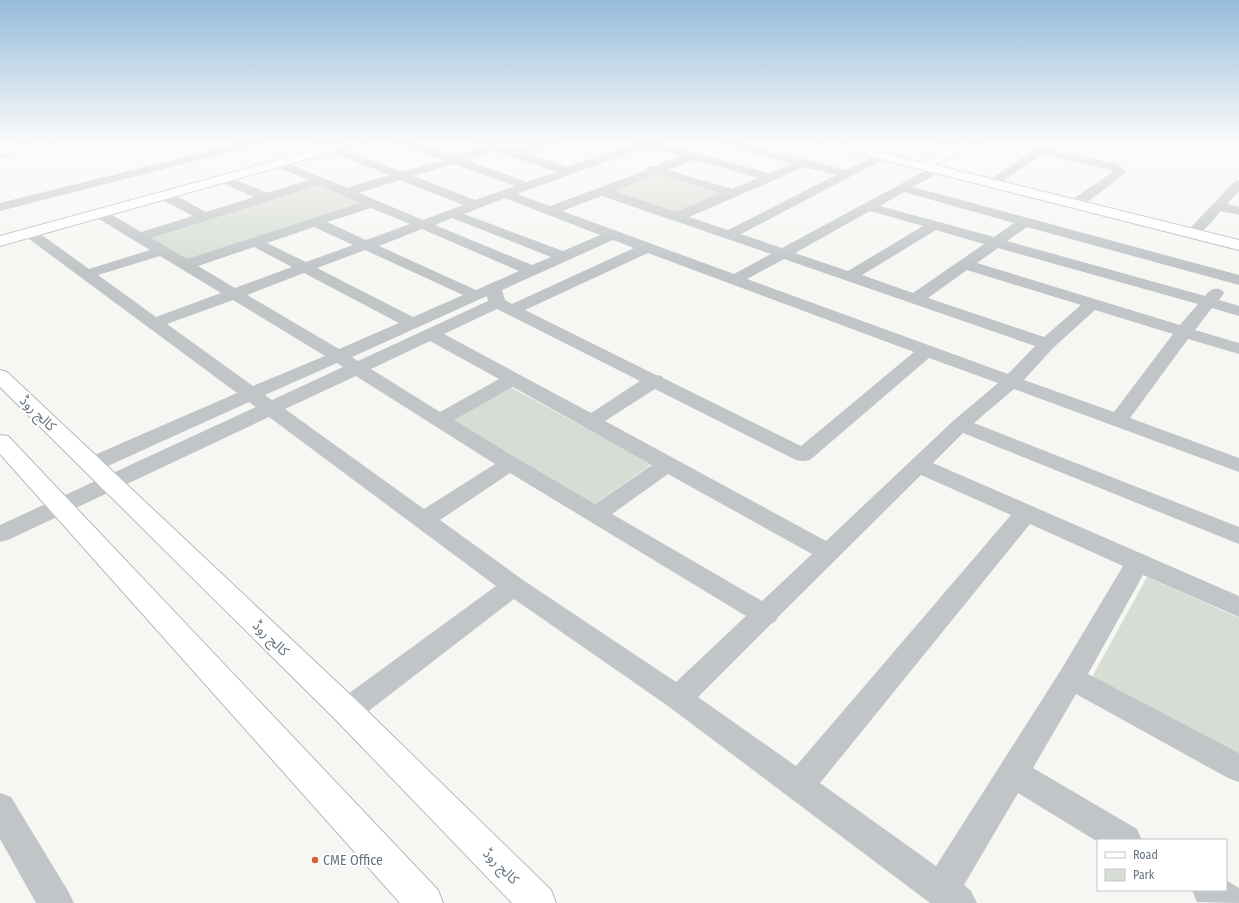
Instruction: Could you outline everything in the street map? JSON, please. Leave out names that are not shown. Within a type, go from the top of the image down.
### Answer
[{"type":"main road","points":[[0,241],[205,184]]},
{"type":"main road","points":[[1003,184],[1239,245]]},
{"type":"main road","points":[[1014,184],[1239,239]]},
{"type":"main road","name":"کالج روڈ","points":[[0,376],[347,711],[538,903]]},
{"type":"main road","points":[[0,441],[425,903]]},
{"type":"street","points":[[0,207],[90,184]]},
{"type":"street","points":[[235,184],[266,198]]},
{"type":"street","points":[[139,238],[310,184]]},
{"type":"street","points":[[328,184],[532,271]]},
{"type":"street","points":[[347,192],[374,184]]},
{"type":"street","points":[[422,184],[475,205]]},
{"type":"street","points":[[522,184],[527,186]]},
{"type":"street","points":[[155,323],[532,184]]},
{"type":"street","points":[[550,210],[619,184]]},
{"type":"street","points":[[703,184],[733,193]]},
{"type":"street","points":[[678,217],[753,184]]},
{"type":"street","points":[[729,235],[828,184]]},
{"type":"street","points":[[735,280],[909,184]]},
{"type":"street","points":[[1081,200],[1104,184]]},
{"type":"street","points":[[1197,229],[1238,187]]},
{"type":"street","points":[[904,188],[1025,222],[1236,274]]},
{"type":"street","points":[[601,191],[1047,344]]},
{"type":"street","points":[[505,194],[647,248],[1239,465]]},
{"type":"street","points":[[164,195],[206,217]]},
{"type":"street","points":[[185,265],[372,203]]},
{"type":"street","points":[[1218,206],[1239,211]]},
{"type":"street","points":[[870,207],[1239,311]]},
{"type":"street","points":[[99,213],[338,356],[510,464],[766,615]]},
{"type":"street","points":[[453,214],[564,257]]},
{"type":"street","points":[[315,222],[475,295],[501,300],[803,455],[928,350]]},
{"type":"street","points":[[915,299],[1025,222]]},
{"type":"street","points":[[850,276],[935,225]]},
{"type":"street","points":[[30,233],[514,586],[678,698],[949,898],[1013,773],[1071,678],[1137,563]]},
{"type":"street","points":[[501,300],[532,271],[612,235]]},
{"type":"street","points":[[255,242],[413,324]]},
{"type":"street","points":[[0,534],[501,300],[647,248]]},
{"type":"street","points":[[87,274],[161,251]]},
{"type":"street","points":[[965,264],[1239,349]]},
{"type":"street","points":[[1118,421],[1184,332],[1208,303],[1236,274]]},
{"type":"street","points":[[91,464],[413,324],[475,295]]},
{"type":"street","points":[[678,698],[766,615],[827,552],[960,425],[1011,382],[1047,344],[1092,304]]},
{"type":"street","points":[[431,334],[827,552]]},
{"type":"street","points":[[440,420],[513,379]]},
{"type":"street","points":[[591,422],[655,380]]},
{"type":"street","points":[[960,425],[1239,536]]},
{"type":"street","points":[[424,520],[510,464]]},
{"type":"street","points":[[596,514],[667,464]]},
{"type":"street","points":[[918,465],[1239,607]]},
{"type":"street","points":[[798,786],[1026,513]]},
{"type":"street","points":[[347,711],[514,586]]},
{"type":"street","points":[[1071,678],[1239,768]]},
{"type":"street","points":[[1013,773],[1123,839]]},
{"type":"street","points":[[0,808],[56,903]]},
{"type":"street","points":[[1211,891],[1231,903]]},
{"type":"green space","points":[[623,184],[694,184],[723,193],[672,215],[605,191]]},
{"type":"green space","points":[[320,185],[362,204],[187,261],[148,237]]},
{"type":"green space","points":[[512,388],[652,464],[590,507],[449,422]]},
{"type":"green space","points":[[1147,577],[1239,618],[1239,753],[1092,677]]},
{"type":"place","name":"CME Office","points":[[315,860]]}]
